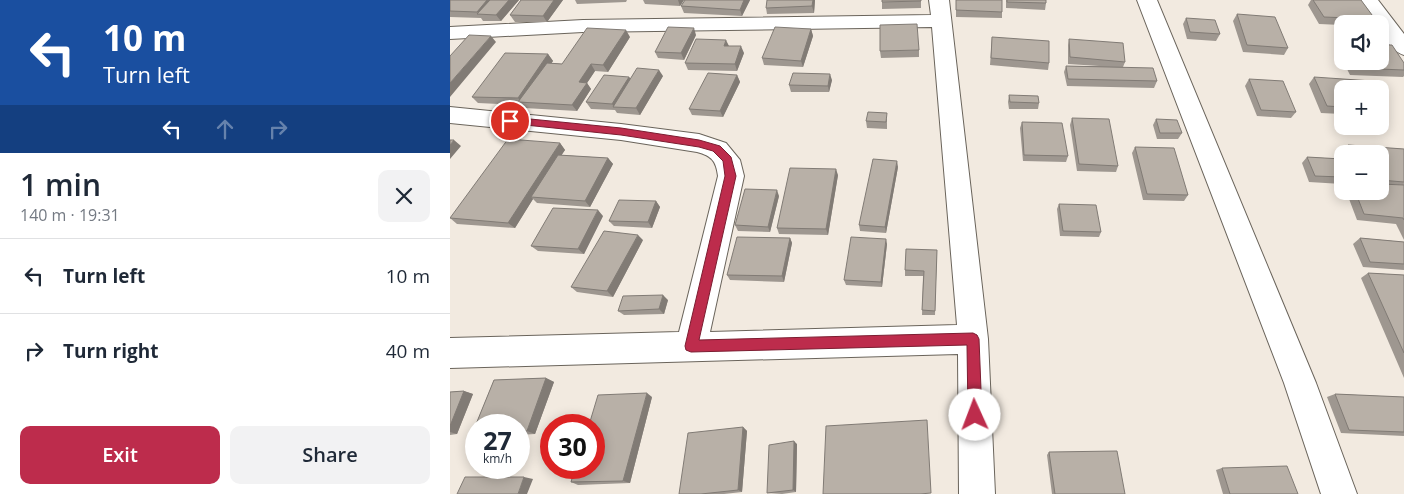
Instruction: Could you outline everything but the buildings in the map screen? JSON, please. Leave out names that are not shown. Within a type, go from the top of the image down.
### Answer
[{"type":"street","points":[[1147,0],[1300,383],[1339,494]]},
{"type":"street","points":[[1368,0],[1404,48]]},
{"type":"street","points":[[451,34],[583,26],[940,10],[973,339],[978,494]]},
{"type":"street","points":[[450,114],[621,132],[699,143],[717,148],[728,160],[731,176],[691,346]]},
{"type":"street","points":[[450,353],[973,339]]},
{"type":"route","points":[[510,121],[621,132],[699,143],[717,148],[728,160],[731,176],[691,346],[973,339],[975,415]]}]
